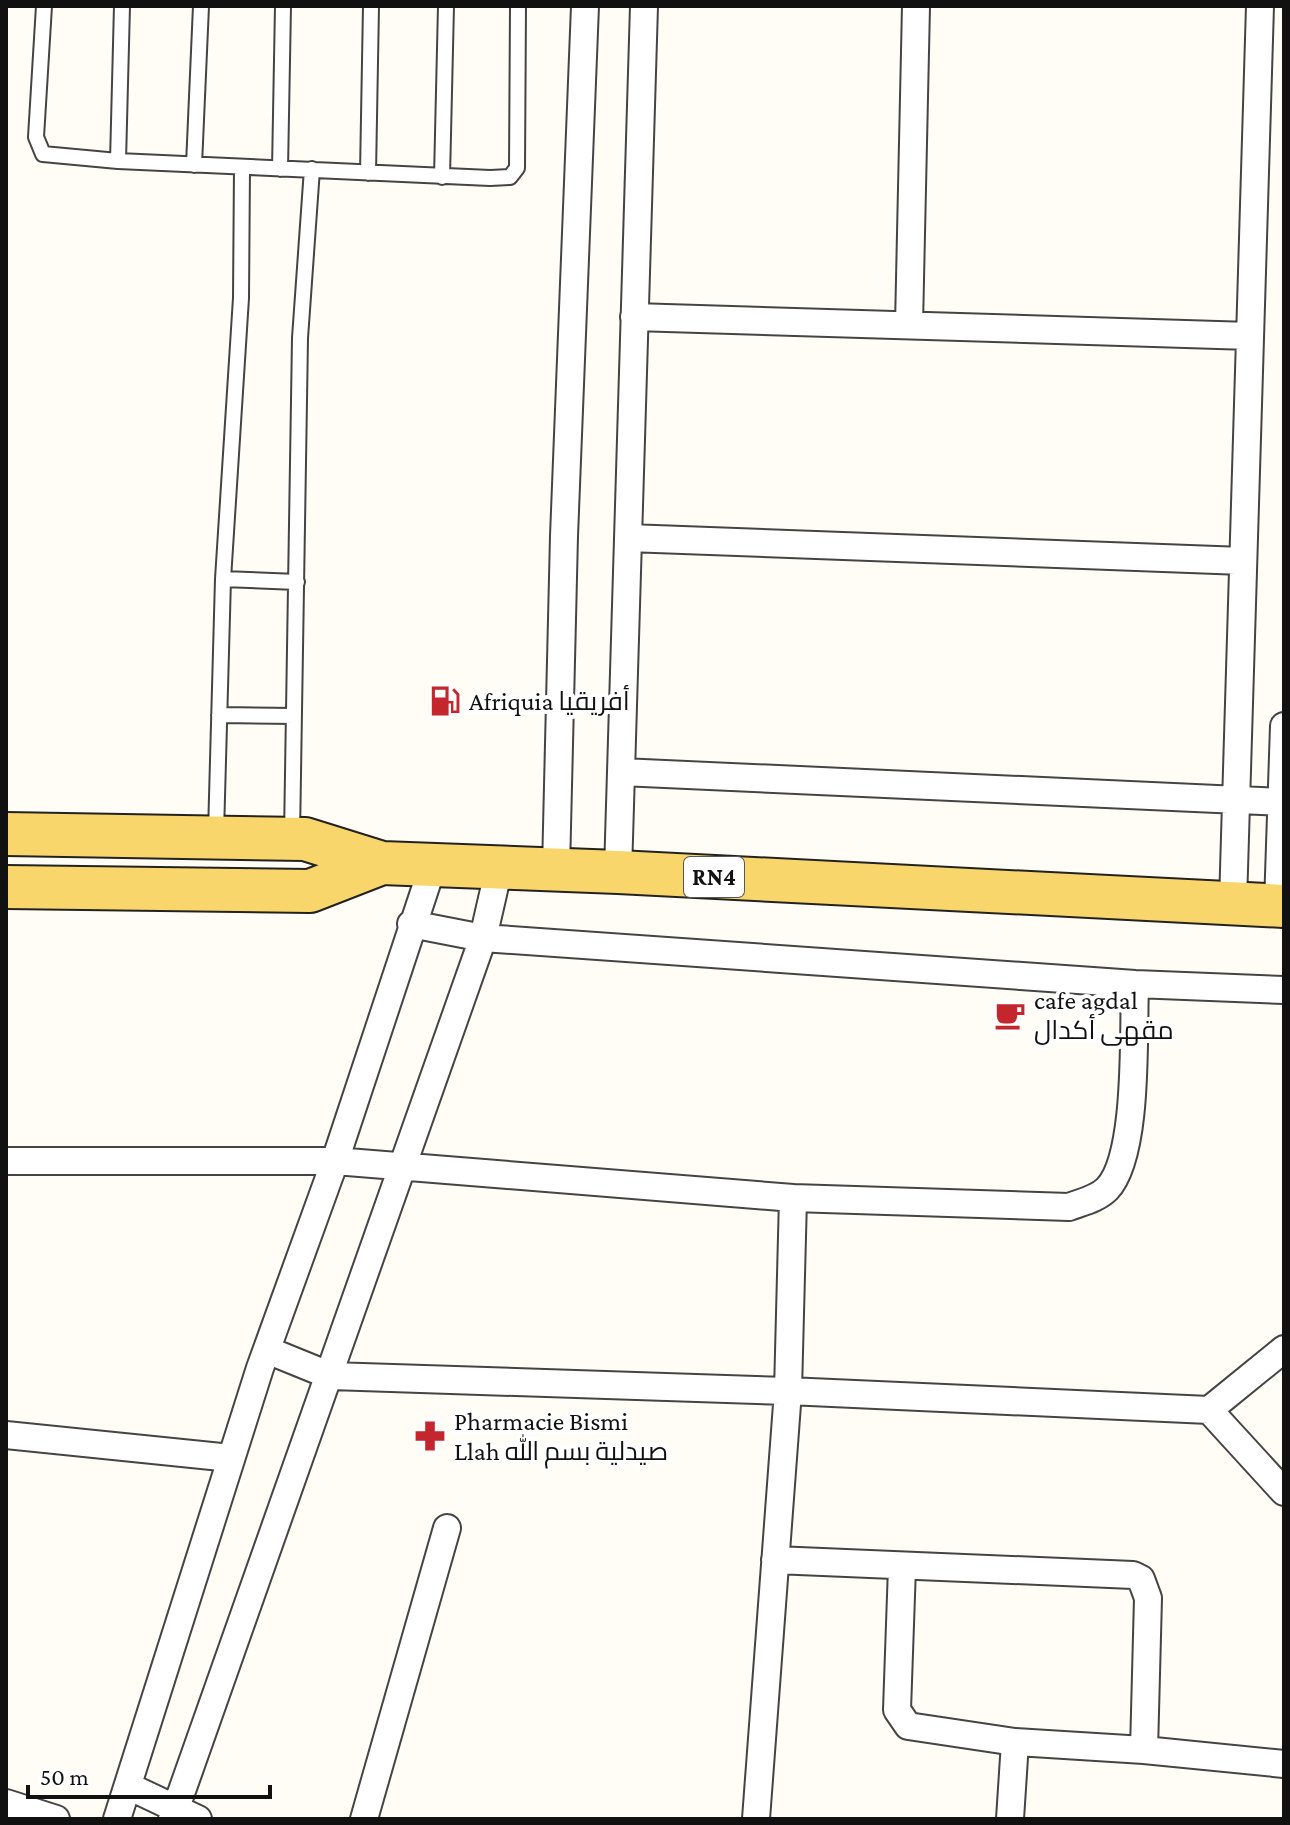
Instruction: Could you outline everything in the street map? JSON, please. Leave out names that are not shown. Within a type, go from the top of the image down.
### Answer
[{"type":"main road","name":"RN4","points":[[6,834],[305,839],[382,863],[1281,906]]},
{"type":"main road","name":"RN4","points":[[6,887],[310,891],[382,863]]},
{"type":"street","points":[[556,869],[564,536],[585,6]]},
{"type":"street","points":[[618,872],[644,6]]},
{"type":"street","points":[[909,325],[916,6]]},
{"type":"street","points":[[1233,903],[1260,6]]},
{"type":"street","points":[[634,317],[1250,336]]},
{"type":"street","points":[[628,538],[1243,561]]},
{"type":"street","points":[[1281,906],[1284,726]]},
{"type":"street","points":[[621,772],[1283,802]]},
{"type":"street","points":[[117,1819],[231,1458],[335,1161],[433,865]]},
{"type":"street","points":[[128,1786],[182,1816],[483,938],[499,868]]},
{"type":"street","points":[[411,924],[483,938],[1135,984],[1284,990]]},
{"type":"street","points":[[7,1167],[335,1161],[793,1198],[1069,1207],[1106,1191],[1117,1176],[1128,1144],[1135,984]]},
{"type":"street","points":[[756,1819],[788,1391],[793,1198]]},
{"type":"street","points":[[267,1350],[331,1376],[788,1391],[1209,1410],[1284,1349]]},
{"type":"street","points":[[1209,1410],[1284,1492]]},
{"type":"street","points":[[6,1435],[231,1458]]},
{"type":"street","points":[[364,1819],[447,1528]]},
{"type":"street","points":[[775,1560],[1133,1575],[1141,1579],[1148,1598],[1144,1750]]},
{"type":"street","points":[[902,1567],[897,1710],[908,1726],[1015,1742],[1144,1750],[1284,1764]]},
{"type":"street","points":[[1010,1819],[1015,1742]]},
{"type":"street","points":[[6,1803],[56,1819]]},
{"type":"lane","points":[[44,6],[36,137],[43,154],[118,161],[442,177],[510,177],[517,168],[518,6]]},
{"type":"lane","points":[[118,161],[122,6]]},
{"type":"lane","points":[[194,165],[201,6]]},
{"type":"lane","points":[[280,169],[283,6]]},
{"type":"lane","points":[[368,173],[371,6]]},
{"type":"lane","points":[[442,177],[446,6]]},
{"type":"lane","points":[[215,838],[223,579],[241,298],[242,168]]},
{"type":"lane","points":[[292,839],[300,338],[312,169]]},
{"type":"lane","points":[[223,579],[297,582]]},
{"type":"lane","points":[[219,715],[294,716]]},
{"type":"place","name":"Afriquia أفريقيا","points":[[445,701]]},
{"type":"place","name":"cafe agdal مقهى أكدال","points":[[1010,1015]]},
{"type":"place","name":"Pharmacie Bismi Llah صيدلية بسم الله","points":[[430,1436]]}]
